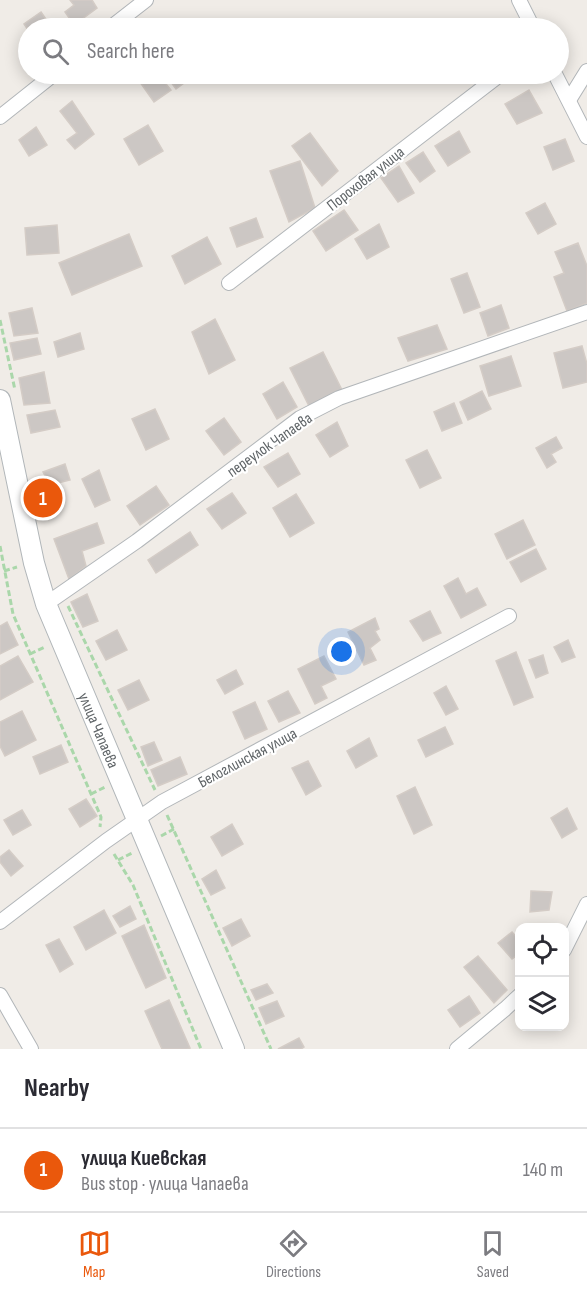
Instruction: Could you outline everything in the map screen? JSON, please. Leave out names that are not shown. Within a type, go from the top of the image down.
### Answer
[{"type":"main road","name":"улица Чапаева","points":[[8,400],[34,563],[46,604],[234,1049]]},
{"type":"street","points":[[123,18],[146,0]]},
{"type":"street","points":[[519,0],[528,18]]},
{"type":"street","points":[[569,100],[587,71]]},
{"type":"street","points":[[0,117],[41,84]]},
{"type":"street","name":"Пороховая улица","points":[[229,283],[488,84]]},
{"type":"street","points":[[560,84],[587,137]]},
{"type":"street","name":"переулок Чапаева","points":[[46,604],[137,541],[300,418],[339,398],[587,312]]},
{"type":"street","name":"Белоглинская улица","points":[[0,922],[106,841],[162,802],[509,616]]},
{"type":"street","points":[[569,940],[587,904]]},
{"type":"street","points":[[0,995],[31,1049]]},
{"type":"street","points":[[457,1049],[515,999]]},
{"type":"path","points":[[0,320],[8,400]]},
{"type":"path","points":[[0,546],[13,614],[101,817],[100,831],[133,885],[201,1049]]},
{"type":"path","points":[[62,593],[162,802],[271,1049]]},
{"type":"building","points":[[70,0],[92,0],[97,8],[83,18],[69,18],[65,12],[74,5]]},
{"type":"building","points":[[41,12],[45,18],[32,18]]},
{"type":"building","points":[[141,84],[166,84],[171,90],[154,102]]},
{"type":"building","points":[[172,84],[183,84],[176,89]]},
{"type":"building","points":[[529,90],[542,113],[517,124],[505,104]]},
{"type":"building","points":[[72,101],[94,134],[75,149],[67,140],[77,133],[60,111]]},
{"type":"building","points":[[148,125],[163,151],[139,165],[124,139]]},
{"type":"building","points":[[36,127],[47,145],[29,156],[19,140]]},
{"type":"building","points":[[459,131],[470,152],[448,166],[435,146]]},
{"type":"building","points":[[310,133],[338,171],[322,186],[292,146]]},
{"type":"building","points":[[565,139],[574,161],[553,170],[544,147]]},
{"type":"building","points":[[423,152],[435,171],[420,182],[406,163]]},
{"type":"building","points":[[300,161],[315,208],[289,222],[270,171]]},
{"type":"building","points":[[399,166],[414,193],[398,202],[381,178]]},
{"type":"building","points":[[545,203],[556,224],[538,234],[526,213]]},
{"type":"building","points":[[344,210],[358,230],[326,251],[313,231]]},
{"type":"building","points":[[256,218],[263,237],[237,247],[230,228]]},
{"type":"building","points":[[379,224],[389,247],[367,259],[355,239]]},
{"type":"building","points":[[57,225],[59,253],[27,255],[25,228]]},
{"type":"building","points":[[129,234],[142,266],[72,295],[59,263]]},
{"type":"building","points":[[207,237],[221,264],[185,284],[172,256]]},
{"type":"building","points":[[578,243],[587,266],[587,303],[567,311],[554,277],[564,273],[555,252]]},
{"type":"building","points":[[467,273],[480,307],[464,313],[451,279]]},
{"type":"building","points":[[501,305],[509,328],[488,336],[480,313]]},
{"type":"building","points":[[32,308],[38,333],[14,336],[9,313]]},
{"type":"building","points":[[215,319],[235,360],[209,374],[192,332]]},
{"type":"building","points":[[437,325],[447,349],[408,361],[398,338]]},
{"type":"building","points":[[80,333],[84,349],[58,357],[54,342]]},
{"type":"building","points":[[37,338],[41,354],[14,360],[10,343]]},
{"type":"building","points":[[582,346],[587,364],[587,382],[563,388],[554,353]]},
{"type":"building","points":[[323,352],[342,390],[309,406],[290,368]]},
{"type":"building","points":[[511,356],[521,386],[489,396],[480,366]]},
{"type":"building","points":[[44,372],[50,403],[24,405],[19,378]]},
{"type":"building","points":[[283,382],[297,407],[277,419],[263,394]]},
{"type":"building","points":[[482,391],[491,409],[468,420],[460,402]]},
{"type":"building","points":[[454,403],[462,423],[442,431],[434,412]]},
{"type":"building","points":[[155,409],[169,439],[146,450],[132,419]]},
{"type":"building","points":[[55,410],[60,427],[31,433],[27,415]]},
{"type":"building","points":[[224,418],[241,442],[224,455],[206,431]]},
{"type":"building","points":[[337,422],[348,446],[330,457],[316,435]]},
{"type":"building","points":[[556,437],[562,448],[551,454],[556,462],[547,468],[536,448]]},
{"type":"building","points":[[427,450],[441,478],[420,488],[406,460]]},
{"type":"building","points":[[288,453],[300,474],[278,487],[264,467]]},
{"type":"building","points":[[65,464],[70,480],[50,485],[43,472]]},
{"type":"building","points":[[99,470],[110,500],[95,507],[82,479]]},
{"type":"building","points":[[156,486],[169,505],[140,525],[127,506]]},
{"type":"building","points":[[232,493],[246,513],[222,529],[207,509]]},
{"type":"building","points":[[296,494],[314,523],[290,537],[273,508]]},
{"type":"building","points":[[523,520],[535,545],[507,559],[495,534]]},
{"type":"building","points":[[97,523],[104,543],[82,551],[86,566],[69,579],[54,539]]},
{"type":"building","points":[[190,532],[198,545],[156,573],[148,560]]},
{"type":"building","points":[[536,549],[546,569],[521,582],[510,562]]},
{"type":"building","points":[[458,578],[466,594],[477,588],[486,605],[461,618],[444,586]]},
{"type":"building","points":[[87,594],[98,621],[83,627],[71,602]]},
{"type":"building","points":[[430,611],[441,633],[423,641],[410,621]]},
{"type":"building","points":[[375,618],[379,629],[375,631],[380,640],[370,648],[376,660],[364,665],[348,632]]},
{"type":"building","points":[[7,622],[18,645],[0,654],[0,626]]},
{"type":"building","points":[[117,630],[127,650],[106,660],[96,641]]},
{"type":"building","points":[[568,640],[575,657],[562,662],[554,647]]},
{"type":"building","points":[[516,652],[533,697],[514,705],[496,661]]},
{"type":"building","points":[[543,655],[548,673],[536,678],[529,660]]},
{"type":"building","points":[[18,656],[33,682],[0,700],[0,666]]},
{"type":"building","points":[[324,656],[336,679],[321,686],[327,698],[315,704],[298,669]]},
{"type":"building","points":[[236,670],[243,684],[225,694],[217,680]]},
{"type":"building","points":[[139,680],[149,700],[128,710],[118,690]]},
{"type":"building","points":[[446,686],[458,709],[446,715],[434,693]]},
{"type":"building","points":[[288,691],[300,713],[279,722],[268,701]]},
{"type":"building","points":[[255,702],[267,729],[245,739],[233,712]]},
{"type":"building","points":[[22,711],[36,740],[5,756],[0,746],[0,722]]},
{"type":"building","points":[[445,727],[453,744],[426,757],[418,740]]},
{"type":"building","points":[[369,738],[377,756],[356,768],[347,751]]},
{"type":"building","points":[[154,742],[162,760],[148,766],[141,747]]},
{"type":"building","points":[[61,745],[68,762],[40,774],[33,757]]},
{"type":"building","points":[[180,757],[187,774],[158,786],[151,770]]},
{"type":"building","points":[[308,761],[321,786],[306,795],[292,768]]},
{"type":"building","points":[[415,787],[432,825],[414,834],[397,796]]},
{"type":"building","points":[[86,799],[97,816],[80,827],[69,809]]},
{"type":"building","points":[[567,808],[577,829],[562,838],[551,818]]},
{"type":"building","points":[[22,810],[31,825],[13,835],[4,820]]},
{"type":"building","points":[[232,824],[243,844],[222,856],[211,837]]},
{"type":"building","points":[[9,850],[23,866],[11,876],[0,862],[0,857]]},
{"type":"building","points":[[216,870],[225,888],[211,895],[202,879]]},
{"type":"building","points":[[531,891],[552,892],[549,910],[530,912]]},
{"type":"building","points":[[130,906],[136,919],[120,927],[113,916]]},
{"type":"building","points":[[104,910],[116,933],[86,950],[74,927]]},
{"type":"building","points":[[241,919],[250,936],[232,946],[223,928]]},
{"type":"building","points":[[144,925],[166,978],[146,988],[122,936]]},
{"type":"building","points":[[512,932],[515,935],[515,957],[512,959],[498,943]]},
{"type":"building","points":[[59,939],[73,964],[60,972],[46,945]]},
{"type":"building","points":[[478,956],[507,990],[494,1003],[464,967]]},
{"type":"building","points":[[267,984],[273,993],[256,1000],[251,990]]},
{"type":"building","points":[[469,996],[480,1013],[460,1027],[448,1010]]},
{"type":"building","points":[[169,1000],[190,1048],[162,1049],[145,1011]]},
{"type":"building","points":[[277,1001],[284,1016],[266,1024],[259,1008]]},
{"type":"building","points":[[299,1038],[304,1047],[301,1049],[278,1049]]},
{"type":"place","name":"улица Киевская","points":[[43,498]]}]
